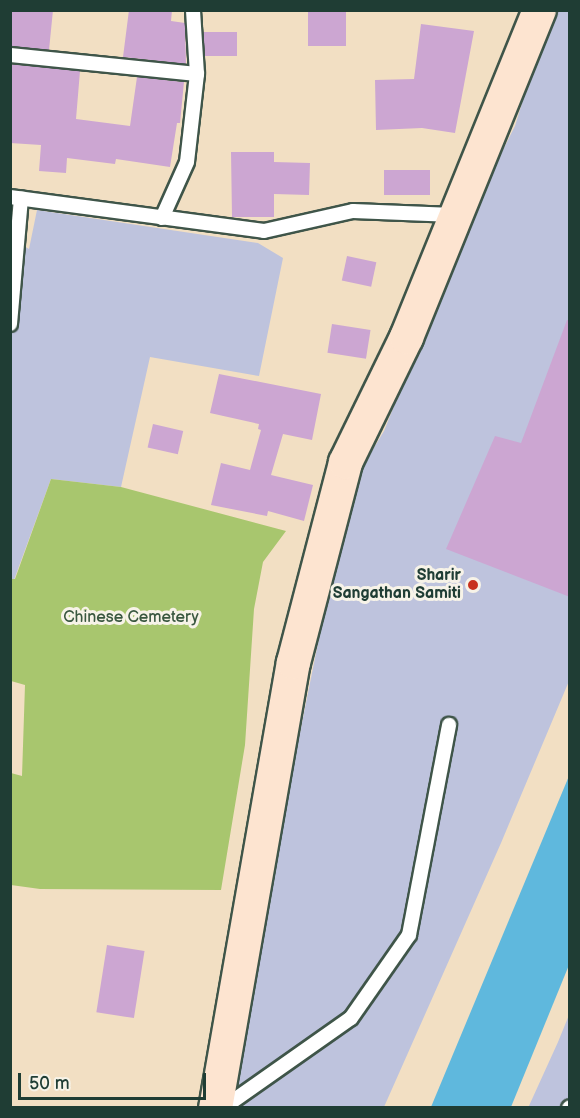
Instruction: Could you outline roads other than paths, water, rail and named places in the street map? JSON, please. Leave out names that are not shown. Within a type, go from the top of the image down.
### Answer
[{"type":"main road","points":[[215,1107],[293,662],[345,462],[406,337],[538,10]]},
{"type":"lane","points":[[162,218],[187,162],[197,74],[192,10]]},
{"type":"lane","points":[[10,55],[197,74]]},
{"type":"lane","points":[[10,324],[16,198],[264,231],[353,211],[454,215]]},
{"type":"lane","points":[[223,1107],[351,1018],[409,935],[449,725]]},
{"type":"water","points":[[569,776],[569,965],[511,1107],[431,1107]]},
{"type":"place","name":"Sharir Sangathan Samiti","points":[[473,585]]},
{"type":"park label","name":"Chinese Cemetery","points":[[131,618]]}]
